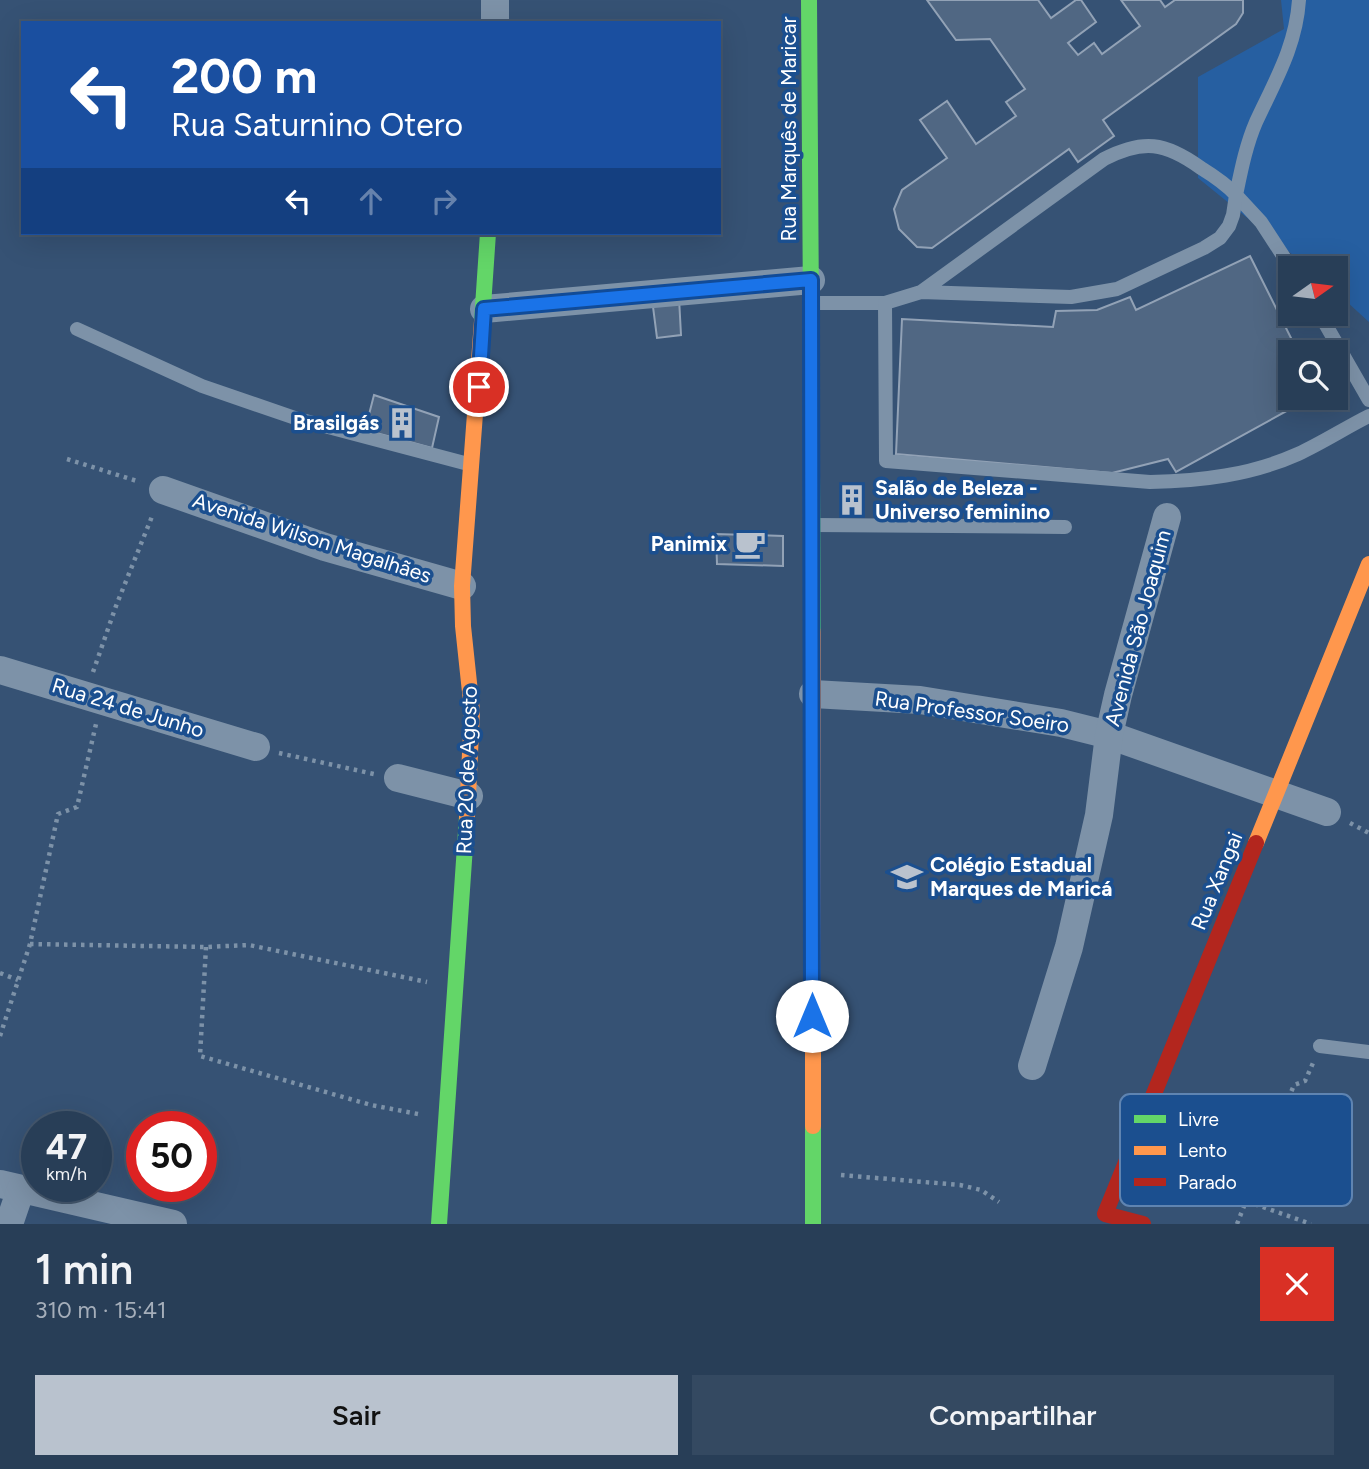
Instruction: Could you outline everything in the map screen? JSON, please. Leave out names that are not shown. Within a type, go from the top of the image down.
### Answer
[{"type":"street","points":[[495,0],[495,21]]},
{"type":"street","name":"Rua Marquês de Maricar","points":[[809,0],[813,524],[813,1224]]},
{"type":"street","name":"Rua 20 de Agosto","points":[[439,1224],[469,796],[472,711],[463,626],[462,586],[488,235]]},
{"type":"street","points":[[484,309],[811,292]]},
{"type":"street","name":"Avenida Wilson Magalhães","points":[[163,490],[326,547],[462,586]]},
{"type":"street","name":"Avenida São Joaquim","points":[[1032,1066],[1069,947],[1093,841],[1104,783],[1109,735],[1118,695],[1167,517]]},
{"type":"street","name":"Rua Xangai","points":[[1154,1094],[1368,573]]},
{"type":"street","name":"Rua 24 de Junho","points":[[0,670],[256,747]]},
{"type":"street","name":"Rua Professor Soeiro","points":[[813,694],[933,702],[1061,723],[1109,735],[1327,812]]},
{"type":"street","points":[[398,778],[469,796]]},
{"type":"street","name":"Rua Xangai","points":[[1120,1177],[1105,1214],[1143,1224]]},
{"type":"street","points":[[9,1224],[10,1186],[173,1224]]},
{"type":"lane","points":[[921,292],[1071,297],[1117,289],[1220,238],[1233,215],[1241,171],[1256,123],[1286,61],[1293,40],[1299,0]]},
{"type":"lane","points":[[811,292],[886,303],[921,292],[1104,159],[1133,146],[1152,145],[1171,149],[1228,187],[1261,222],[1284,256]]},
{"type":"lane","points":[[886,303],[886,461],[1150,482],[1189,481],[1220,477],[1273,463],[1297,454],[1369,416]]},
{"type":"lane","points":[[1326,326],[1369,400]]},
{"type":"lane","points":[[76,329],[202,386],[298,419],[473,465]]},
{"type":"lane","points":[[813,524],[1066,527]]},
{"type":"lane","points":[[1320,1046],[1369,1052]]},
{"type":"path","points":[[0,1035],[30,944],[58,814],[77,807],[94,697],[116,606],[163,490],[67,459]]},
{"type":"path","points":[[256,747],[318,763],[398,778]]},
{"type":"path","points":[[30,944],[206,947],[249,945],[455,988]]},
{"type":"path","points":[[206,947],[200,1056],[371,1105],[447,1119]]},
{"type":"path","points":[[0,973],[18,981]]},
{"type":"path","points":[[1290,1094],[1294,1085],[1305,1081],[1320,1046]]},
{"type":"path","points":[[813,1173],[960,1185],[981,1190],[999,1202]]},
{"type":"path","points":[[1237,1224],[1244,1206]]},
{"type":"path","points":[[1260,1206],[1311,1224]]},
{"type":"shaded area","points":[[1281,0],[1369,0],[1369,322],[1348,303],[1348,256],[1294,256],[1198,178],[1198,77],[1284,29]]},
{"type":"building","points":[[927,0],[1038,0],[1051,18],[1076,0],[1081,0],[1096,22],[1068,43],[1078,55],[1094,43],[1102,54],[1140,26],[1121,0],[1160,0],[1165,7],[1175,0],[1243,0],[1243,13],[1236,24],[1103,120],[1114,136],[1078,162],[1069,149],[932,248],[917,247],[899,229],[894,209],[902,190],[947,158],[920,120],[947,101],[976,144],[1016,116],[1006,102],[1025,89],[990,39],[956,40]]},
{"type":"building","points":[[1250,256],[1278,312],[1278,326],[1285,326],[1292,340],[1278,340],[1278,410],[1288,410],[1176,472],[1168,459],[1112,473],[896,454],[902,319],[1053,327],[1056,311],[1097,310],[1130,297],[1136,310]]},
{"type":"building","points":[[679,298],[681,335],[657,338],[652,299]]},
{"type":"building","name":"Brasilgás","points":[[374,395],[439,417],[432,448],[365,430]]},
{"type":"building","name":"Salão de Beleza - Universo feminino","points":[[861,485],[862,514],[841,515],[844,486]]},
{"type":"building","name":"Panimix","points":[[716,534],[783,536],[783,566],[717,564]]},
{"type":"traffic: fast","points":[[809,0],[813,632]]},
{"type":"traffic: fast","points":[[482,321],[488,235]]},
{"type":"traffic: fast","points":[[439,1224],[467,817]]},
{"type":"traffic: fast","points":[[813,1126],[813,1224]]},
{"type":"traffic: slow","points":[[467,817],[472,711],[463,626],[462,586],[482,321]]},
{"type":"traffic: slow","points":[[1256,843],[1369,564]]},
{"type":"traffic: slow","points":[[813,632],[813,1126]]},
{"type":"traffic: jam","points":[[1154,1094],[1256,843]]},
{"type":"traffic: jam","points":[[1120,1177],[1105,1214],[1143,1224]]},
{"type":"place","name":"Brasilgás","points":[[402,423]]},
{"type":"place","name":"Salão de Beleza - Universo feminino","points":[[852,500]]},
{"type":"place","name":"Panimix","points":[[750,544]]},
{"type":"place","name":"Colégio Estadual Marques de Maricá","points":[[907,877]]},
{"type":"route","points":[[479,387],[484,309],[811,280],[812,1016]]}]
